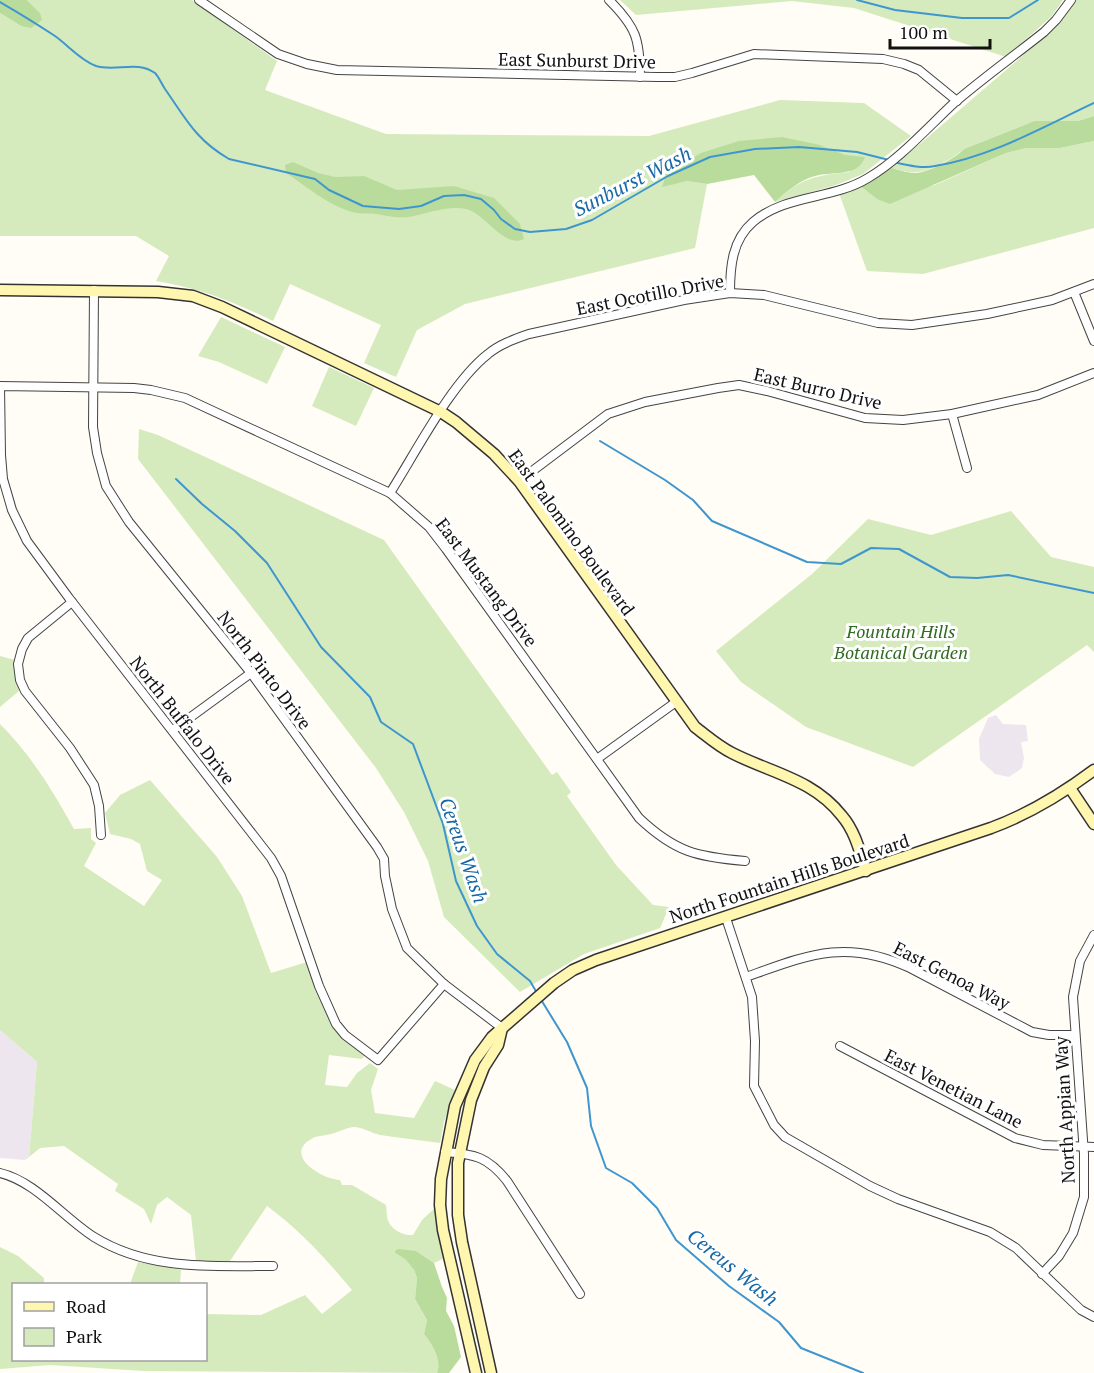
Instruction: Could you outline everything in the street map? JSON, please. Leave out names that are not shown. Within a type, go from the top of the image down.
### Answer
[{"type":"main road","name":"East Palomino Boulevard","points":[[0,290],[94,290],[158,292],[193,296],[222,307],[441,412],[456,422],[494,454],[519,481],[694,727],[733,753],[803,783],[827,801],[850,828],[866,871]]},
{"type":"main road","name":"North Fountain Hills Boulevard","points":[[476,1373],[443,1230],[440,1204],[441,1179],[455,1106],[475,1060],[492,1037],[554,983],[573,970],[633,946],[726,918],[1017,818],[1071,788],[1094,770]]},
{"type":"main road","points":[[1071,788],[1094,824]]},
{"type":"main road","name":"North Fountain Hills Boulevard","points":[[491,1373],[466,1265],[458,1215],[459,1153],[473,1094],[484,1067],[498,1045],[502,1028]]},
{"type":"street","name":"East Sunburst Drive","points":[[199,0],[278,54],[307,64],[337,70],[675,77],[754,54],[883,59],[919,70],[957,101]]},
{"type":"street","points":[[609,0],[625,16],[638,38],[640,77]]},
{"type":"street","points":[[730,293],[731,263],[744,231],[753,222],[777,206],[840,189],[868,178],[957,101],[1044,32],[1071,0]]},
{"type":"street","name":"East Ocotillo Drive","points":[[390,494],[468,373],[488,353],[507,342],[529,334],[730,293],[764,295],[878,324],[912,325],[987,314],[1052,300],[1094,284]]},
{"type":"street","name":"North Pinto Drive","points":[[94,290],[93,427],[106,486],[129,522],[251,673],[377,847],[384,858],[392,909],[407,948],[444,984],[502,1028]]},
{"type":"street","points":[[1074,292],[1094,341]]},
{"type":"street","name":"East Burro Drive","points":[[519,481],[608,414],[645,402],[718,388],[739,385],[864,418],[903,420],[952,414],[1038,395],[1094,373]]},
{"type":"street","name":"East Mustang Drive","points":[[0,386],[151,390],[185,398],[390,494],[429,527],[446,549],[639,818],[667,842],[684,851],[701,856],[745,861]]},
{"type":"street","name":"North Buffalo Drive","points":[[0,386],[1,455],[7,496],[27,541],[271,858],[281,876],[319,986],[336,1024],[345,1035],[378,1060],[444,984]]},
{"type":"street","points":[[952,414],[967,468]]},
{"type":"street","points":[[72,602],[28,638],[18,664],[20,680],[25,691],[70,748],[94,785],[99,806],[101,835]]},
{"type":"street","points":[[173,730],[251,673]]},
{"type":"street","points":[[597,759],[676,702]]},
{"type":"street","points":[[726,918],[752,997],[755,1041],[754,1086],[774,1125],[785,1137],[879,1190],[990,1232],[1016,1248],[1081,1310],[1094,1317]]},
{"type":"street","name":"North Appian Way","points":[[1042,1274],[1066,1245],[1080,1215],[1085,1180],[1073,1008],[1074,985],[1080,961],[1094,935]]},
{"type":"street","name":"East Genoa Way","points":[[746,977],[822,953],[843,951],[868,953],[894,961],[1032,1032],[1049,1035],[1075,1035]]},
{"type":"street","name":"East Venetian Lane","points":[[840,1046],[1015,1138],[1043,1145],[1094,1147]]},
{"type":"street","points":[[445,1152],[482,1159],[495,1166],[580,1294]]},
{"type":"street","points":[[0,1173],[23,1182],[93,1236],[114,1248],[138,1257],[182,1265],[273,1266]]},
{"type":"shaded area","points":[[996,715],[1003,724],[1026,725],[1028,741],[1021,742],[1024,758],[1022,768],[1009,777],[995,774],[980,760],[979,739],[988,718]]},
{"type":"shaded area","points":[[0,1030],[37,1062],[29,1157],[25,1160],[0,1158]]},
{"type":"green space","points":[[0,0],[27,0],[40,13],[42,20],[31,28],[21,26],[0,13]]},
{"type":"green space","points":[[27,0],[192,0],[277,61],[265,90],[386,134],[649,136],[780,100],[864,103],[911,136],[863,174],[836,185],[775,202],[793,187],[810,179],[850,172],[846,155],[820,145],[662,186],[687,181],[707,184],[695,248],[465,304],[417,330],[396,377],[364,363],[381,325],[290,284],[273,321],[216,296],[156,281],[169,256],[136,236],[0,236],[0,13],[21,26],[40,13]]},
{"type":"green space","points":[[620,0],[1063,0],[1051,17],[1006,57],[854,8],[792,1],[636,15]]},
{"type":"green space","points":[[1074,0],[1094,0],[1094,116],[1078,121],[1034,121],[964,149],[928,170],[906,172],[889,167],[921,143],[1056,27]]},
{"type":"green space","points":[[1094,116],[1094,141],[1060,148],[1026,148],[1006,153],[890,204],[877,199],[860,186],[889,167],[914,173],[939,166],[964,149],[1034,121],[1078,121]]},
{"type":"green space","points":[[782,137],[820,145],[846,155],[865,157],[861,164],[850,171],[815,176],[804,180],[775,202],[754,175],[707,184],[687,181],[662,187],[667,172],[701,153],[739,141]]},
{"type":"green space","points":[[1094,141],[1094,228],[923,274],[867,271],[839,193],[860,186],[877,199],[935,185],[1006,153],[1026,148],[1060,148]]},
{"type":"green space","points":[[293,162],[318,173],[335,177],[364,176],[397,190],[454,186],[494,198],[520,224],[524,239],[517,241],[509,239],[466,209],[444,209],[403,217],[349,211],[320,197],[286,173],[285,165]]},
{"type":"green space","points":[[221,317],[285,347],[267,384],[219,362],[198,356]]},
{"type":"green space","points":[[329,367],[374,388],[356,426],[312,406]]},
{"type":"green space","points":[[139,429],[158,435],[384,540],[552,775],[557,772],[571,792],[567,796],[616,865],[653,905],[669,907],[660,928],[584,954],[520,992],[444,917],[428,861],[404,812],[376,768],[138,459]]},
{"type":"green space","name":"Fountain Hills Botanical Garden","points":[[1011,511],[1051,557],[1094,567],[1094,652],[1087,645],[913,767],[806,727],[741,682],[716,651],[812,574],[868,519],[931,535]]},
{"type":"green space","points":[[0,656],[15,660],[16,680],[20,690],[0,707]]},
{"type":"green space","points":[[0,724],[41,774],[74,829],[91,828],[91,839],[96,843],[84,866],[144,906],[162,880],[147,871],[140,844],[131,839],[110,834],[105,813],[120,795],[150,780],[217,857],[242,896],[271,973],[307,962],[327,1014],[343,1036],[365,1055],[362,1059],[329,1055],[325,1085],[347,1087],[357,1073],[370,1063],[378,1069],[371,1090],[375,1113],[414,1118],[435,1081],[455,1090],[444,1122],[440,1143],[380,1135],[353,1127],[313,1138],[304,1144],[301,1151],[307,1165],[314,1170],[332,1179],[340,1180],[342,1185],[352,1185],[386,1205],[389,1223],[400,1232],[413,1235],[422,1220],[436,1207],[445,1258],[434,1263],[416,1251],[395,1253],[405,1259],[417,1278],[415,1299],[427,1320],[424,1334],[437,1358],[437,1373],[144,1371],[50,1365],[0,1369],[0,1247],[18,1256],[44,1278],[44,1283],[12,1283],[12,1361],[207,1361],[207,1314],[261,1315],[305,1295],[322,1314],[352,1290],[312,1245],[267,1206],[230,1261],[196,1261],[191,1215],[167,1197],[157,1205],[151,1224],[144,1209],[115,1191],[118,1184],[64,1146],[40,1148],[29,1157],[37,1062],[0,1030]]},
{"type":"green space","points":[[398,1249],[416,1251],[434,1263],[447,1298],[446,1311],[454,1326],[461,1357],[449,1373],[437,1373],[437,1358],[424,1334],[427,1320],[415,1299],[417,1278],[405,1259],[395,1253]]},
{"type":"green space","points":[[138,1262],[181,1270],[180,1283],[130,1283]]},
{"type":"waterway","points":[[857,0],[895,10],[962,18],[1009,18],[1038,0]]},
{"type":"waterway","name":"Sunburst Wash","points":[[0,2],[55,36],[80,57],[96,66],[141,67],[155,73],[192,128],[208,144],[229,159],[315,179],[329,190],[363,206],[399,209],[421,206],[444,196],[464,195],[481,199],[515,229],[530,232],[566,229],[592,220],[668,176],[710,157],[755,149],[799,147],[857,152],[889,160]]},
{"type":"waterway","name":"Sunburst Wash","points":[[894,162],[930,167],[956,162],[1016,140],[1094,103]]},
{"type":"waterway","points":[[600,441],[665,480],[693,500],[712,521],[807,562],[841,564],[871,548],[899,549],[950,577],[977,578],[1008,575],[1094,593]]},
{"type":"waterway","name":"Cereus Wash","points":[[176,479],[235,531],[267,563],[321,647],[370,697],[381,722],[413,744],[443,824],[456,881],[477,926],[497,954],[530,981],[537,993]]},
{"type":"waterway","name":"Cereus Wash","points":[[540,998],[567,1042],[587,1088],[591,1126],[606,1168],[632,1183],[657,1208],[676,1240],[729,1286],[779,1322],[801,1348],[863,1373]]}]
